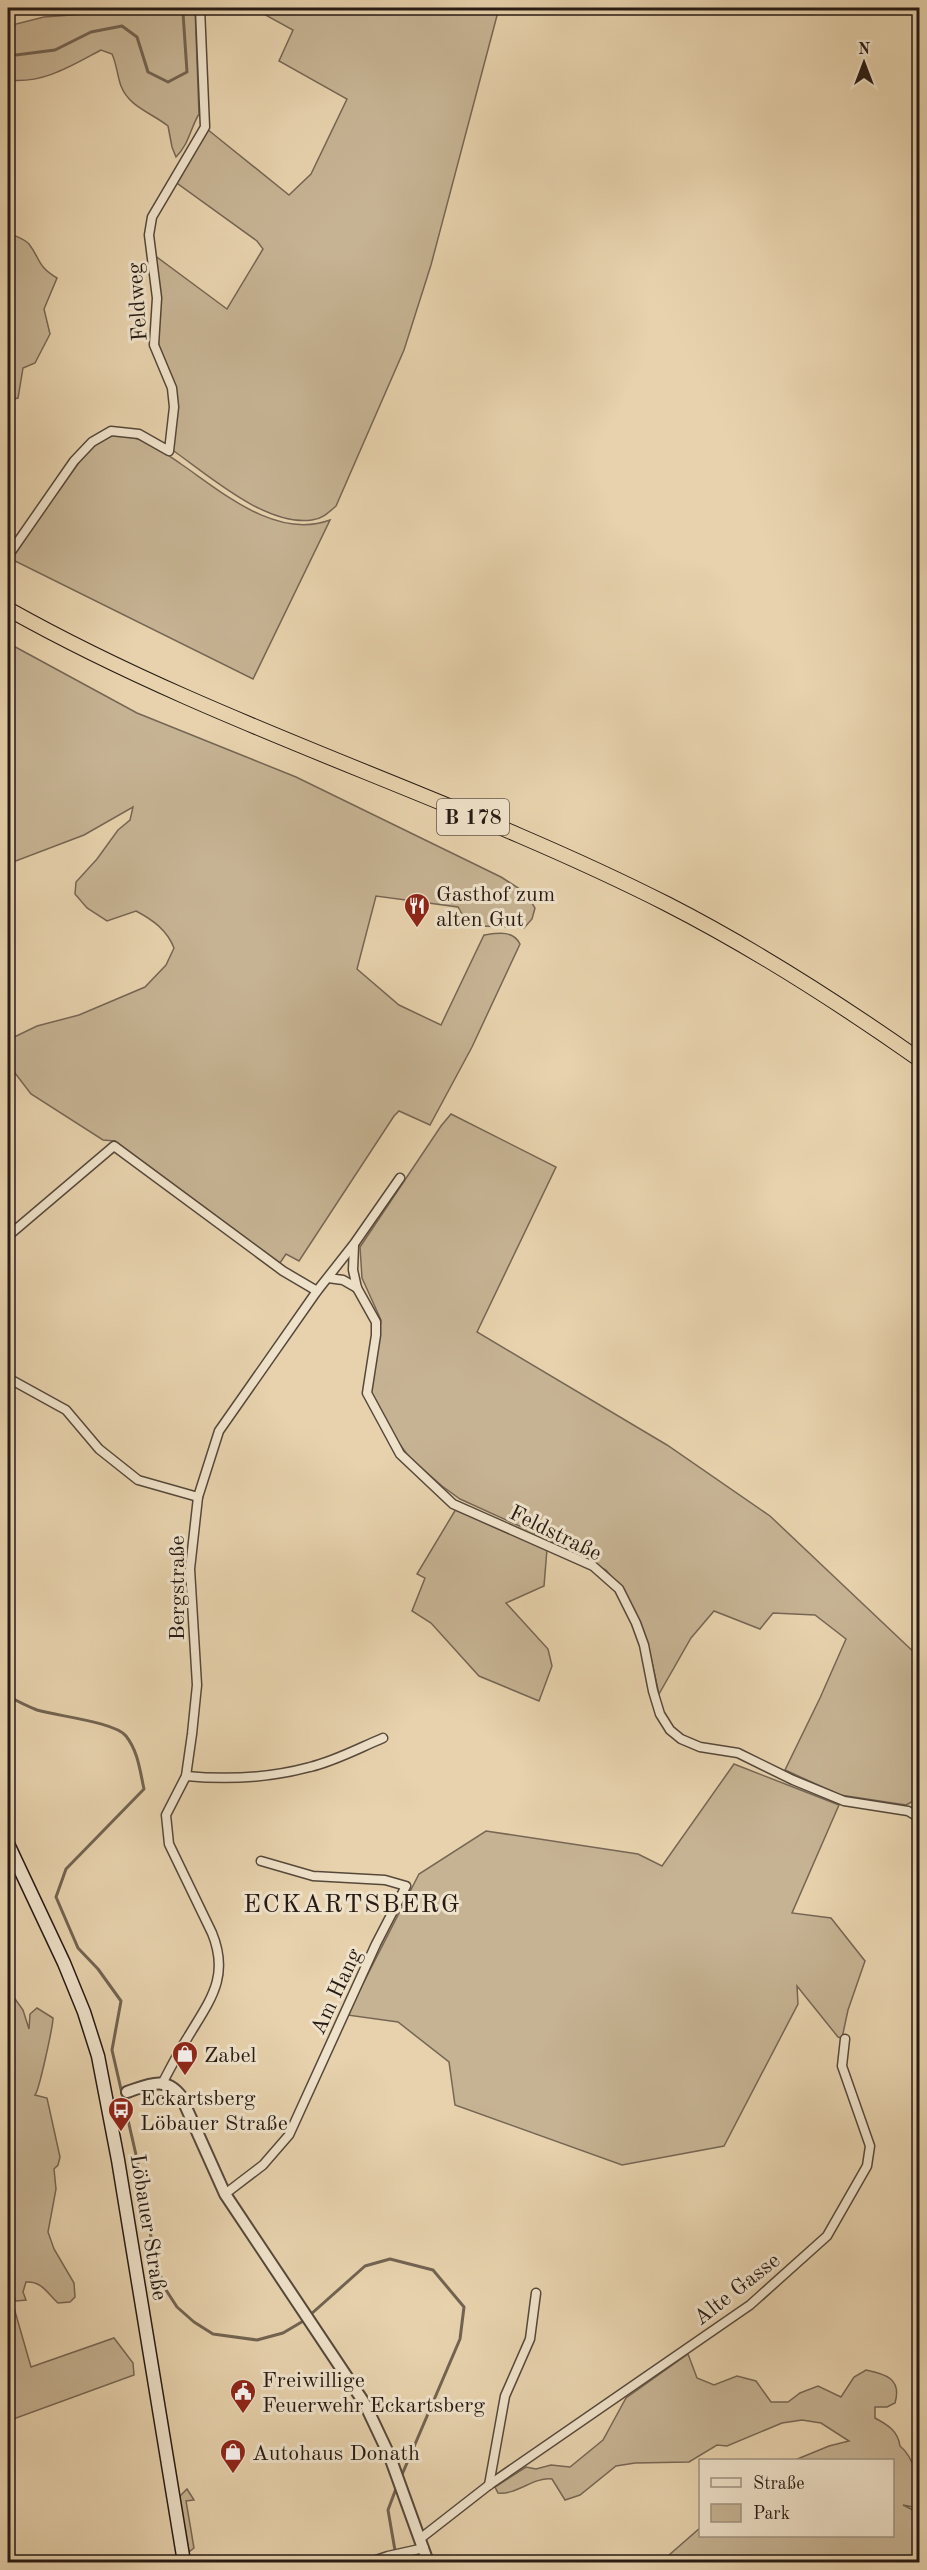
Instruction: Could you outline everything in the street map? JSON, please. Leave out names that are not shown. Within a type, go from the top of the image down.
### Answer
[{"type":"highway","name":"B 178","points":[[8,609],[167,688],[524,838],[666,904],[765,958],[920,1060]]},
{"type":"main road","name":"Löbauer Straße","points":[[8,1844],[55,1943],[84,2012],[111,2097],[184,2562]]},
{"type":"street","name":"Feldweg","points":[[8,556],[74,460],[92,442],[111,431],[140,434],[169,451],[174,407],[172,388],[154,345],[157,298],[149,235],[152,217],[205,127],[200,8]]},
{"type":"street","points":[[8,1236],[114,1146],[283,1271],[317,1291]]},
{"type":"street","name":"Bergstraße","points":[[163,2082],[215,1993],[219,1979],[219,1948],[169,1844],[166,1815],[186,1776],[197,1685],[190,1569],[198,1497],[219,1431],[400,1178]]},
{"type":"street","name":"Feldstraße","points":[[354,1244],[353,1270],[357,1288],[375,1322],[376,1335],[367,1393],[400,1454],[453,1504],[593,1566],[619,1589],[644,1645],[660,1714],[670,1730],[681,1739],[700,1747],[738,1753],[836,1798],[874,1807],[908,1811],[920,1818]]},
{"type":"street","points":[[327,1278],[343,1280],[357,1288]]},
{"type":"street","points":[[8,1378],[66,1410],[99,1449],[138,1480],[198,1497]]},
{"type":"street","points":[[186,1776],[222,1780],[260,1777],[312,1767],[383,1738]]},
{"type":"street","name":"Am Hang","points":[[225,2194],[263,2165],[289,2135],[376,1944],[406,1886],[385,1880],[313,1876],[261,1861]]},
{"type":"street","name":"Alte Gasse","points":[[370,2562],[400,2554],[422,2543],[489,2485],[750,2305],[827,2236],[867,2166],[870,2146],[842,2066],[845,2039]]},
{"type":"street","points":[[127,2092],[155,2082],[163,2082],[175,2088],[181,2096],[225,2194],[356,2388],[396,2472],[428,2562]]},
{"type":"street","points":[[489,2485],[505,2396],[530,2339],[536,2293]]},
{"type":"green space","points":[[93,8],[195,8],[199,114],[184,147],[176,157],[168,126],[129,99],[120,82],[112,54],[101,50],[68,68],[45,76],[21,81],[8,80],[8,26],[44,17],[85,14]]},
{"type":"green space","points":[[253,8],[499,8],[431,265],[404,350],[336,506],[322,517],[312,520],[294,520],[257,507],[238,497],[171,449],[176,410],[159,351],[154,255],[227,309],[263,249],[257,241],[174,181],[207,129],[289,195],[311,174],[347,99],[279,61],[293,30]]},
{"type":"green space","points":[[8,232],[27,242],[43,266],[57,278],[44,309],[50,334],[35,363],[23,368],[18,398],[8,400]]},
{"type":"green space","points":[[114,435],[133,437],[149,444],[232,499],[270,518],[290,524],[310,524],[330,520],[253,679],[13,560],[12,554],[85,454],[101,440]]},
{"type":"green space","points":[[8,643],[137,713],[296,777],[501,877],[526,893],[535,908],[532,919],[524,928],[475,926],[468,925],[458,907],[376,896],[357,969],[399,1005],[441,1025],[484,935],[509,934],[520,944],[472,1047],[430,1125],[399,1111],[394,1116],[299,1261],[286,1254],[280,1263],[115,1141],[103,1140],[31,1094],[8,1064],[8,1040],[37,1026],[79,1015],[145,987],[166,965],[174,948],[168,936],[159,926],[136,911],[107,921],[87,908],[75,894],[76,882],[97,859],[118,830],[130,820],[133,807],[84,835],[8,864]]},
{"type":"green space","points":[[451,1114],[556,1167],[477,1332],[667,1445],[770,1516],[919,1657],[919,1798],[906,1805],[840,1795],[785,1770],[846,1639],[815,1615],[773,1613],[760,1629],[714,1611],[691,1638],[659,1694],[648,1644],[636,1614],[621,1588],[606,1570],[537,1534],[460,1499],[409,1457],[396,1439],[371,1393],[381,1320],[362,1278],[360,1247]]},
{"type":"green space","points":[[456,1509],[547,1549],[544,1586],[506,1603],[548,1649],[552,1666],[539,1701],[479,1676],[431,1623],[412,1611],[425,1578],[417,1574]]},
{"type":"green space","points":[[734,1764],[839,1805],[792,1913],[831,1918],[865,1961],[848,2010],[842,2038],[838,2037],[797,1986],[798,2004],[724,2146],[622,2165],[455,2105],[449,2062],[398,2022],[347,2015],[419,1874],[486,1831],[638,1854],[662,1866]]},
{"type":"green space","points":[[8,1989],[23,2010],[29,2029],[30,2014],[37,2008],[53,2018],[46,2058],[35,2095],[47,2098],[60,2157],[54,2169],[56,2189],[48,2232],[54,2249],[74,2283],[75,2297],[70,2302],[58,2303],[40,2286],[32,2282],[26,2282],[23,2292],[26,2300],[16,2301],[8,2285]]},
{"type":"green space","points":[[8,2287],[31,2367],[114,2338],[133,2363],[134,2375],[8,2421]]},
{"type":"green space","points":[[688,2354],[697,2378],[714,2385],[737,2376],[756,2381],[771,2402],[788,2402],[800,2393],[818,2386],[841,2397],[854,2377],[866,2370],[886,2376],[891,2379],[896,2388],[895,2403],[887,2407],[875,2407],[875,2418],[895,2432],[900,2446],[909,2457],[916,2472],[919,2503],[913,2507],[903,2505],[919,2513],[919,2562],[661,2562],[699,2529],[699,2537],[894,2537],[894,2459],[797,2459],[829,2446],[849,2441],[821,2423],[802,2420],[782,2423],[727,2446],[717,2445],[689,2462],[635,2463],[616,2466],[580,2495],[565,2500],[552,2479],[498,2493],[495,2487],[526,2467],[536,2469],[551,2465],[570,2467],[603,2440],[626,2398]]},
{"type":"green space","points":[[187,2489],[194,2500],[186,2501],[194,2548],[189,2552],[179,2502],[180,2496]]},
{"type":"waterway","points":[[8,56],[55,50],[91,32],[122,26],[137,37],[148,72],[168,82],[187,72],[183,13],[179,8]]},
{"type":"waterway","points":[[8,1696],[37,1710],[98,1723],[120,1731],[130,1742],[138,1761],[144,1789],[66,1869],[56,1897],[78,1948],[98,1969],[121,2001],[112,2050],[142,2181],[155,2262],[166,2290],[177,2307],[194,2322],[213,2334],[257,2340],[283,2333],[305,2320]]},
{"type":"waterway","points":[[310,2315],[365,2266],[390,2259],[433,2270],[464,2307],[460,2339],[401,2477]]},
{"type":"waterway","points":[[397,2486],[388,2510],[397,2562]]},
{"type":"place","name":"Gasthof zum alten Gut","points":[[417,929]]},
{"type":"place","name":"Zabel","points":[[185,2077]]},
{"type":"place","name":"Eckartsberg Löbauer Straße","points":[[121,2133]]},
{"type":"place","name":"Freiwillige Feuerwehr Eckartsberg","points":[[243,2415]]},
{"type":"place","name":"Autohaus Donath","points":[[233,2475]]},
{"type":"district","name":"ECKARTSBERG","points":[[352,1903]]}]
